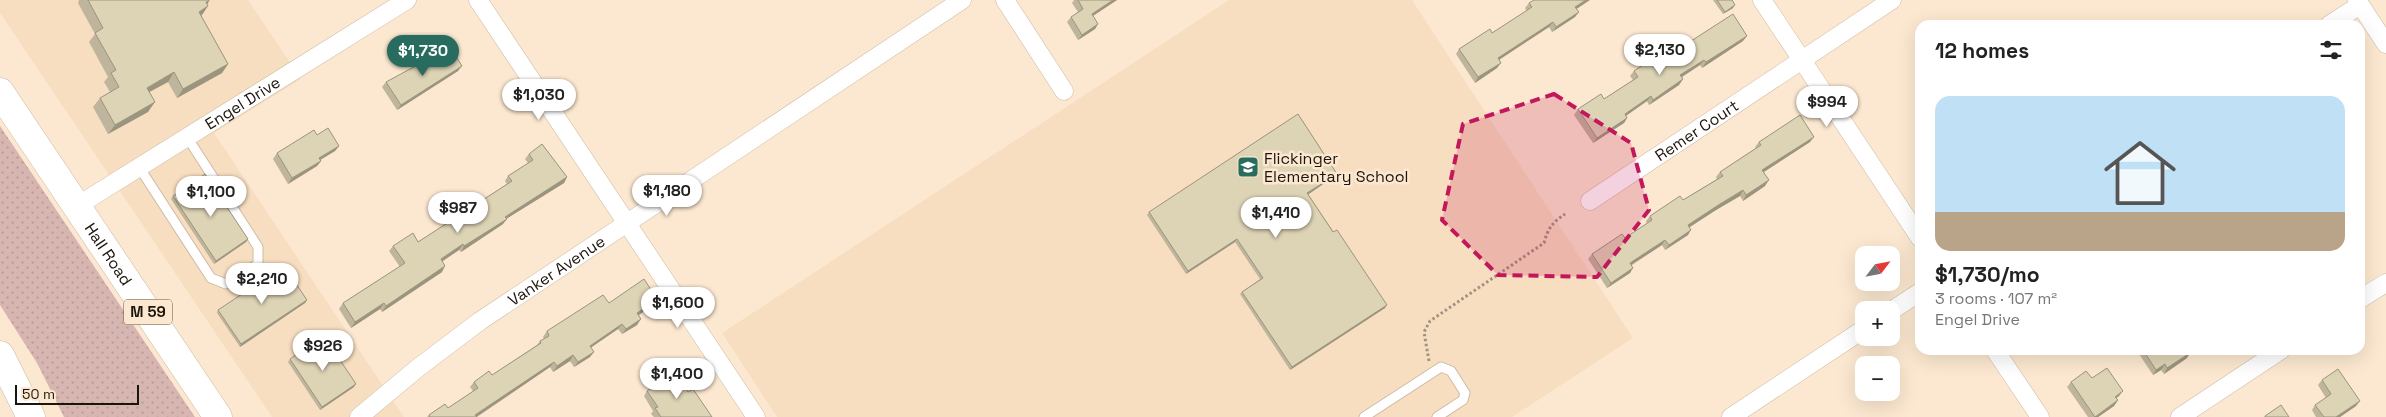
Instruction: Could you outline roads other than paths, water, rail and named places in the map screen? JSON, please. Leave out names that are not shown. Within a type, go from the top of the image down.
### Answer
[{"type":"highway","name":"Hall Road","points":[[0,92],[218,417]]},
{"type":"highway","points":[[0,355],[31,417]]},
{"type":"street","name":"Engel Drive","points":[[77,206],[408,0]]},
{"type":"street","points":[[478,0],[756,417]]},
{"type":"street","name":"Vanker Avenue","points":[[359,417],[419,367],[480,321],[962,0]]},
{"type":"street","points":[[1005,0],[1064,91]]},
{"type":"street","points":[[1762,0],[1915,230]]},
{"type":"street","name":"Remer Court","points":[[1590,201],[1892,0]]},
{"type":"street","points":[[2335,20],[2358,2],[2386,44]]},
{"type":"street","points":[[2365,296],[2386,283]]},
{"type":"street","points":[[1900,305],[1915,295]]},
{"type":"street","points":[[1731,417],[1855,335]]},
{"type":"street","points":[[1998,355],[2040,417]]},
{"type":"street","points":[[2180,417],[2273,355]]},
{"type":"lane","points":[[139,168],[210,278],[226,284],[232,282],[258,264],[258,247],[187,137]]},
{"type":"lane","points":[[1364,417],[1441,367],[1451,371],[1465,392],[1463,400],[1437,417]]},
{"type":"place","name":"Flickinger Elementary School","points":[[1248,167]]}]
